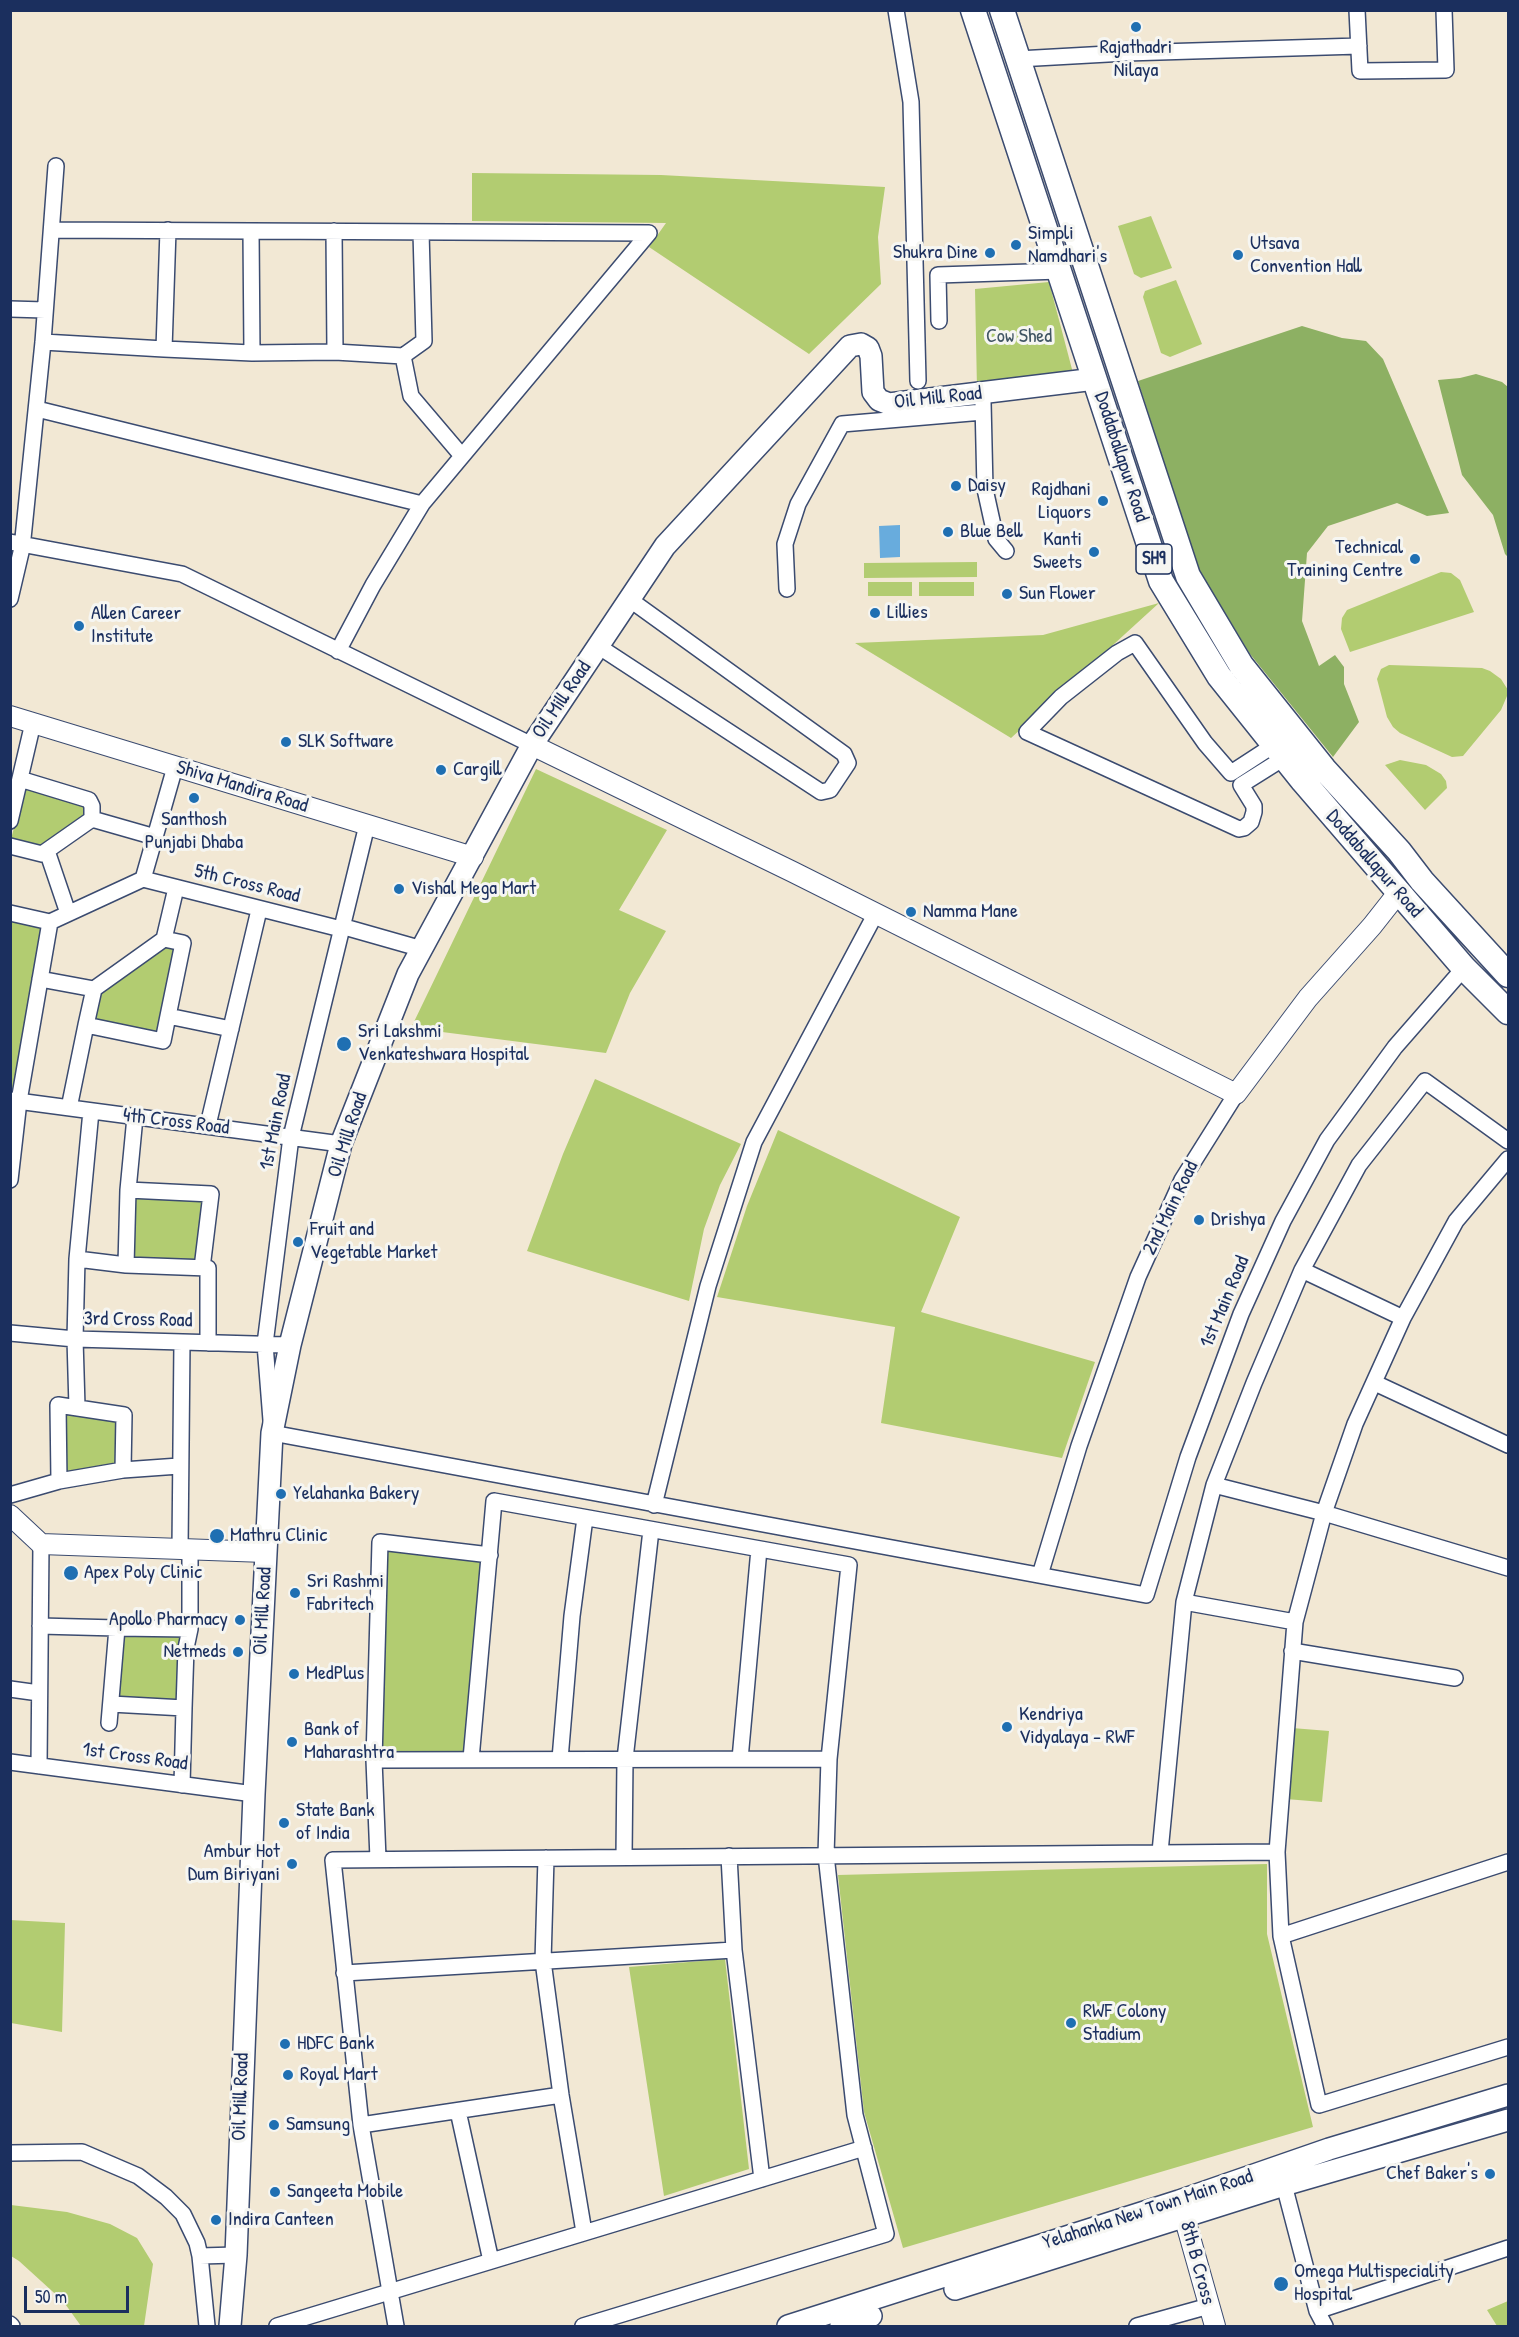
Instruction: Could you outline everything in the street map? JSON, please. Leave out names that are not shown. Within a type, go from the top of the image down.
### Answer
[{"type":"main road","name":"Doddaballapur Road","points":[[973,10],[1161,581],[1220,676],[1312,792],[1464,968],[1509,1012]]},
{"type":"main road","name":"Doddaballapur Road","points":[[1002,10],[1188,576],[1241,664],[1330,775],[1400,851],[1422,881],[1509,975]]},
{"type":"main road","name":"Oil Mill Road","points":[[231,2326],[272,1433],[290,1345],[341,1144],[408,974],[532,745],[665,546],[850,346],[857,343],[868,348],[871,356],[873,392],[887,412],[983,403],[1095,379]]},
{"type":"main road","points":[[1312,792],[1330,775]]},
{"type":"main road","name":"Yelahanka New Town Main Road","points":[[841,2326],[1182,2209],[1329,2149],[1509,2095]]},
{"type":"main road","name":"Yelahanka New Town Main Road","points":[[788,2326],[1182,2209],[1284,2185],[1509,2120]]},
{"type":"street","points":[[896,10],[911,102],[918,381]]},
{"type":"street","points":[[1357,10],[1360,71],[1446,70],[1444,10]]},
{"type":"street","points":[[1018,59],[1126,53],[1359,46]]},
{"type":"street","points":[[10,600],[16,544],[37,409],[56,166]]},
{"type":"street","points":[[52,230],[649,233],[422,504],[338,651]]},
{"type":"street","points":[[164,349],[168,230]]},
{"type":"street","points":[[251,231],[252,353]]},
{"type":"street","points":[[334,231],[334,352]]},
{"type":"street","points":[[43,342],[252,353],[334,352],[403,356],[424,341],[421,232]]},
{"type":"street","points":[[939,321],[938,275],[1060,271]]},
{"type":"street","points":[[10,309],[45,310]]},
{"type":"street","points":[[403,356],[411,396],[462,456]]},
{"type":"street","points":[[983,403],[985,489],[996,540],[1006,551]]},
{"type":"street","points":[[37,409],[422,504]]},
{"type":"street","points":[[787,589],[785,544],[798,504],[842,424],[887,412]]},
{"type":"street","points":[[16,544],[182,574],[876,913],[1236,1094]]},
{"type":"street","points":[[598,646],[821,792],[830,790],[848,763],[844,754],[629,599]]},
{"type":"street","points":[[1135,643],[1205,743],[1241,786],[1254,806],[1254,812],[1251,822],[1239,829],[1027,732],[1061,697],[1116,653],[1135,643]]},
{"type":"street","name":"Shiva Mandira Road","points":[[10,716],[473,857]]},
{"type":"street","points":[[10,821],[33,723]]},
{"type":"street","points":[[1231,773],[1279,751]]},
{"type":"street","points":[[1241,786],[1279,751]]},
{"type":"street","points":[[10,913],[50,922],[143,879],[175,767]]},
{"type":"street","points":[[20,779],[89,800],[92,806],[92,819]]},
{"type":"street","points":[[92,819],[155,837]]},
{"type":"street","points":[[10,846],[42,854],[92,819]]},
{"type":"street","name":"1st Main Road","points":[[272,1433],[265,1344],[291,1137],[367,825]]},
{"type":"street","points":[[47,851],[68,913]]},
{"type":"street","name":"5th Cross Road","points":[[143,879],[259,910],[341,927],[422,949]]},
{"type":"street","points":[[69,1108],[93,989],[164,939],[176,888]]},
{"type":"street","name":"2nd Main Road","points":[[1040,1575],[1078,1446],[1138,1277],[1182,1180],[1236,1094],[1308,998],[1398,893]]},
{"type":"street","points":[[208,1125],[259,910]]},
{"type":"street","points":[[654,1505],[708,1286],[754,1142],[876,913]]},
{"type":"street","points":[[10,1180],[15,1100],[50,922]]},
{"type":"street","points":[[86,1025],[163,1041],[183,943],[164,939]]},
{"type":"street","name":"1st Main Road","points":[[1040,1575],[1146,1595],[1188,1457],[1241,1314],[1284,1221],[1327,1140],[1395,1047],[1464,968]]},
{"type":"street","points":[[40,979],[93,989]]},
{"type":"street","points":[[168,1016],[231,1029]]},
{"type":"street","points":[[1160,1852],[1184,1602],[1214,1485],[1302,1270],[1359,1165],[1425,1081],[1509,1142]]},
{"type":"street","name":"4th Cross Road","points":[[15,1100],[341,1144]]},
{"type":"street","points":[[77,1407],[75,1340],[77,1259],[91,1111]]},
{"type":"street","points":[[126,1265],[128,1190],[135,1117]]},
{"type":"street","points":[[1509,1159],[1456,1221],[1403,1318],[1355,1424],[1324,1513],[1294,1622],[1277,1852],[1281,1936],[1319,2105],[1509,2047]]},
{"type":"street","points":[[128,1190],[211,1194],[202,1268]]},
{"type":"street","points":[[77,1259],[126,1265],[208,1268],[208,1343]]},
{"type":"street","points":[[1302,1270],[1403,1318]]},
{"type":"street","name":"3rd Cross Road","points":[[10,1333],[75,1340],[290,1345]]},
{"type":"street","points":[[182,1342],[179,1466],[190,1629],[186,1648],[182,1785]]},
{"type":"street","points":[[1375,1383],[1509,1445]]},
{"type":"street","points":[[59,1481],[58,1405],[124,1415],[123,1470]]},
{"type":"street","points":[[272,1433],[1040,1575]]},
{"type":"street","points":[[10,1495],[59,1481],[123,1470],[179,1466]]},
{"type":"street","points":[[1214,1485],[1324,1513],[1509,1568]]},
{"type":"street","points":[[471,1760],[494,1501],[849,1565],[829,1759],[826,1855],[855,2115],[886,2234],[583,2326]]},
{"type":"street","points":[[10,1515],[41,1544],[265,1552]]},
{"type":"street","points":[[560,1759],[572,1616],[585,1518]]},
{"type":"street","points":[[624,1857],[625,1759],[651,1530]]},
{"type":"street","points":[[378,1859],[375,1760],[380,1542],[490,1556]]},
{"type":"street","points":[[39,1766],[41,1544]]},
{"type":"street","points":[[740,1759],[759,1549]]},
{"type":"street","points":[[1184,1602],[1294,1622]]},
{"type":"street","points":[[40,1626],[190,1629]]},
{"type":"street","points":[[110,1723],[117,1628]]},
{"type":"street","points":[[1292,1651],[1455,1678]]},
{"type":"street","points":[[10,1689],[39,1693]]},
{"type":"street","points":[[111,1704],[184,1708]]},
{"type":"street","points":[[375,1760],[829,1759]]},
{"type":"street","name":"1st Cross Road","points":[[10,1762],[254,1794]]},
{"type":"street","points":[[396,2326],[361,2126],[333,1860],[1277,1852]]},
{"type":"street","points":[[729,1856],[734,1950],[762,2179]]},
{"type":"street","points":[[546,1858],[543,1961],[561,2095],[584,2232]]},
{"type":"street","points":[[1281,1936],[1509,1862]]},
{"type":"street","points":[[344,1973],[734,1950]]},
{"type":"street","points":[[361,2126],[561,2095]]},
{"type":"street","points":[[458,2111],[490,2261]]},
{"type":"street","points":[[277,2326],[864,2148]]},
{"type":"street","points":[[10,2153],[82,2152],[138,2176],[166,2197],[183,2214],[197,2243],[207,2326]]},
{"type":"street","points":[[1284,2185],[1317,2311],[1325,2326]]},
{"type":"street","name":"8th B Cross","points":[[1182,2209],[1215,2326]]},
{"type":"street","points":[[1317,2311],[1509,2248]]},
{"type":"street","points":[[200,2256],[236,2255]]},
{"type":"street","points":[[1137,2326],[1209,2306]]},
{"type":"green space","points":[[472,173],[661,175],[885,187],[878,237],[881,284],[809,354],[649,247],[666,223],[472,221]]},
{"type":"green space","points":[[1151,216],[1172,268],[1141,278],[1134,274],[1118,226]]},
{"type":"green space","points":[[1176,280],[1202,344],[1170,357],[1161,353],[1143,297],[1145,291]]},
{"type":"green space","name":"Cow Shed","points":[[1049,282],[1073,373],[977,389],[975,289]]},
{"type":"green space","points":[[1302,326],[1342,338],[1366,341],[1383,359],[1449,513],[1427,516],[1397,503],[1328,526],[1307,553],[1302,621],[1319,666],[1335,655],[1344,667],[1344,684],[1359,722],[1333,757],[1250,654],[1198,568],[1138,381]]},
{"type":"green space","points":[[1476,374],[1502,382],[1508,387],[1508,557],[1505,554],[1493,515],[1462,475],[1438,380]]},
{"type":"green space","points":[[977,562],[977,577],[864,578],[864,563]]},
{"type":"green space","points":[[1441,572],[1451,573],[1460,580],[1474,612],[1350,652],[1341,629],[1342,618],[1347,610]]},
{"type":"green space","points":[[868,582],[912,582],[912,596],[868,596]]},
{"type":"green space","points":[[919,582],[974,582],[974,596],[919,596]]},
{"type":"green space","points":[[1159,603],[1011,738],[855,643],[1043,635]]},
{"type":"green space","points":[[1389,665],[1482,668],[1501,679],[1508,690],[1507,696],[1501,710],[1463,756],[1452,757],[1400,733],[1393,727],[1387,717],[1377,679],[1381,669]]},
{"type":"green space","points":[[1400,760],[1426,765],[1441,774],[1446,781],[1447,788],[1425,810],[1385,765]]},
{"type":"green space","points":[[536,769],[667,830],[619,910],[666,931],[630,993],[606,1053],[411,1028]]},
{"type":"green space","points":[[25,787],[84,803],[87,818],[43,847],[11,839]]},
{"type":"green space","points":[[10,919],[47,927],[15,1090],[10,1090]]},
{"type":"green space","points":[[163,944],[179,947],[161,1036],[91,1023],[98,992]]},
{"type":"green space","points":[[595,1079],[741,1144],[720,1185],[704,1229],[689,1301],[527,1251],[563,1154]]},
{"type":"green space","points":[[778,1130],[960,1217],[921,1312],[1095,1362],[1062,1458],[881,1423],[895,1327],[717,1297],[747,1206]]},
{"type":"green space","points":[[133,1195],[207,1200],[200,1265],[131,1262]]},
{"type":"green space","points":[[64,1410],[119,1418],[119,1466],[63,1473]]},
{"type":"green space","points":[[380,1542],[490,1555],[471,1759],[374,1760]]},
{"type":"green space","points":[[119,1630],[184,1631],[182,1706],[113,1702]]},
{"type":"green space","points":[[1292,1728],[1329,1731],[1322,1802],[1286,1799]]},
{"type":"green space","name":"RWF Colony Stadium","points":[[1267,1864],[1267,1934],[1313,2127],[903,2248],[864,2112],[838,1875]]},
{"type":"green space","points":[[10,1920],[65,1923],[62,2032],[11,2023]]},
{"type":"green space","points":[[725,1959],[749,2169],[664,2196],[629,1967]]},
{"type":"green space","points":[[11,2205],[67,2212],[110,2224],[137,2238],[153,2264],[144,2326],[81,2326],[63,2301],[11,2256]]},
{"type":"green space","points":[[1508,2301],[1508,2326],[1497,2326],[1487,2310]]},
{"type":"water","points":[[900,525],[900,557],[880,558],[879,526]]},
{"type":"place","name":"Rajathadri Nilaya","points":[[1136,27]]},
{"type":"place","name":"Simpli Namdhari's","points":[[1016,245]]},
{"type":"place","name":"Shukra Dine","points":[[990,253]]},
{"type":"place","name":"Utsava Convention Hall","points":[[1238,255]]},
{"type":"place","name":"Daisy","points":[[956,486]]},
{"type":"place","name":"Rajdhani Liquors","points":[[1103,501]]},
{"type":"place","name":"Blue Bell","points":[[948,532]]},
{"type":"place","name":"Kanti Sweets","points":[[1094,552]]},
{"type":"place","name":"Technical Training Centre","points":[[1415,559]]},
{"type":"place","name":"Sun Flower","points":[[1007,594]]},
{"type":"place","name":"Lillies","points":[[875,613]]},
{"type":"place","name":"Allen Career Institute","points":[[79,626]]},
{"type":"place","name":"SLK Software","points":[[286,742]]},
{"type":"place","name":"Cargill","points":[[441,770]]},
{"type":"place","name":"Santhosh Punjabi Dhaba","points":[[194,798]]},
{"type":"place","name":"Vishal Mega Mart","points":[[399,889]]},
{"type":"place","name":"Namma Mane","points":[[911,912]]},
{"type":"place","name":"Sri Lakshmi Venkateshwara Hospital","points":[[344,1044]]},
{"type":"place","name":"Drishya","points":[[1199,1220]]},
{"type":"place","name":"Fruit and Vegetable Market","points":[[298,1242]]},
{"type":"place","name":"Yelahanka Bakery","points":[[281,1494]]},
{"type":"place","name":"Mathru Clinic","points":[[217,1536]]},
{"type":"place","name":"Apex Poly Clinic","points":[[71,1573]]},
{"type":"place","name":"Sri Rashmi Fabritech","points":[[295,1593]]},
{"type":"place","name":"Apollo Pharmacy","points":[[240,1620]]},
{"type":"place","name":"Netmeds","points":[[238,1652]]},
{"type":"place","name":"MedPlus","points":[[294,1674]]},
{"type":"place","name":"Kendriya Vidyalaya - RWF","points":[[1007,1727]]},
{"type":"place","name":"Bank of Maharashtra","points":[[292,1742]]},
{"type":"place","name":"State Bank of India","points":[[284,1823]]},
{"type":"place","name":"Ambur Hot Dum Biriyani","points":[[292,1864]]},
{"type":"place","name":"RWF Colony Stadium","points":[[1071,2023]]},
{"type":"place","name":"HDFC Bank","points":[[285,2044]]},
{"type":"place","name":"Royal Mart","points":[[288,2075]]},
{"type":"place","name":"Samsung","points":[[274,2125]]},
{"type":"place","name":"Chef Baker's","points":[[1490,2174]]},
{"type":"place","name":"Sangeeta Mobile","points":[[275,2192]]},
{"type":"place","name":"Indira Canteen","points":[[216,2220]]},
{"type":"place","name":"Omega Multispeciality Hospital","points":[[1281,2284]]}]
